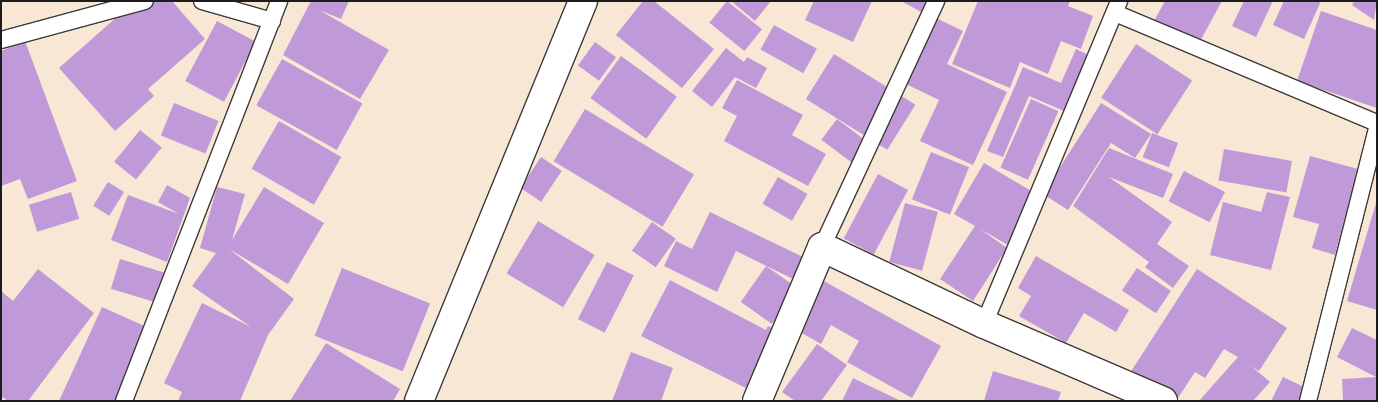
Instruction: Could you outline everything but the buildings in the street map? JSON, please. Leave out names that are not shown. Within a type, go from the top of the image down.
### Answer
[{"type":"street","points":[[419,401],[583,1]]},
{"type":"street","points":[[757,401],[822,247],[984,324],[1164,401]]},
{"type":"lane","points":[[1,40],[145,1]]},
{"type":"lane","points":[[202,1],[272,21]]},
{"type":"lane","points":[[124,401],[279,1]]},
{"type":"lane","points":[[822,247],[936,1]]},
{"type":"lane","points":[[984,324],[1117,7],[1377,123]]},
{"type":"lane","points":[[1308,401],[1377,128]]}]
